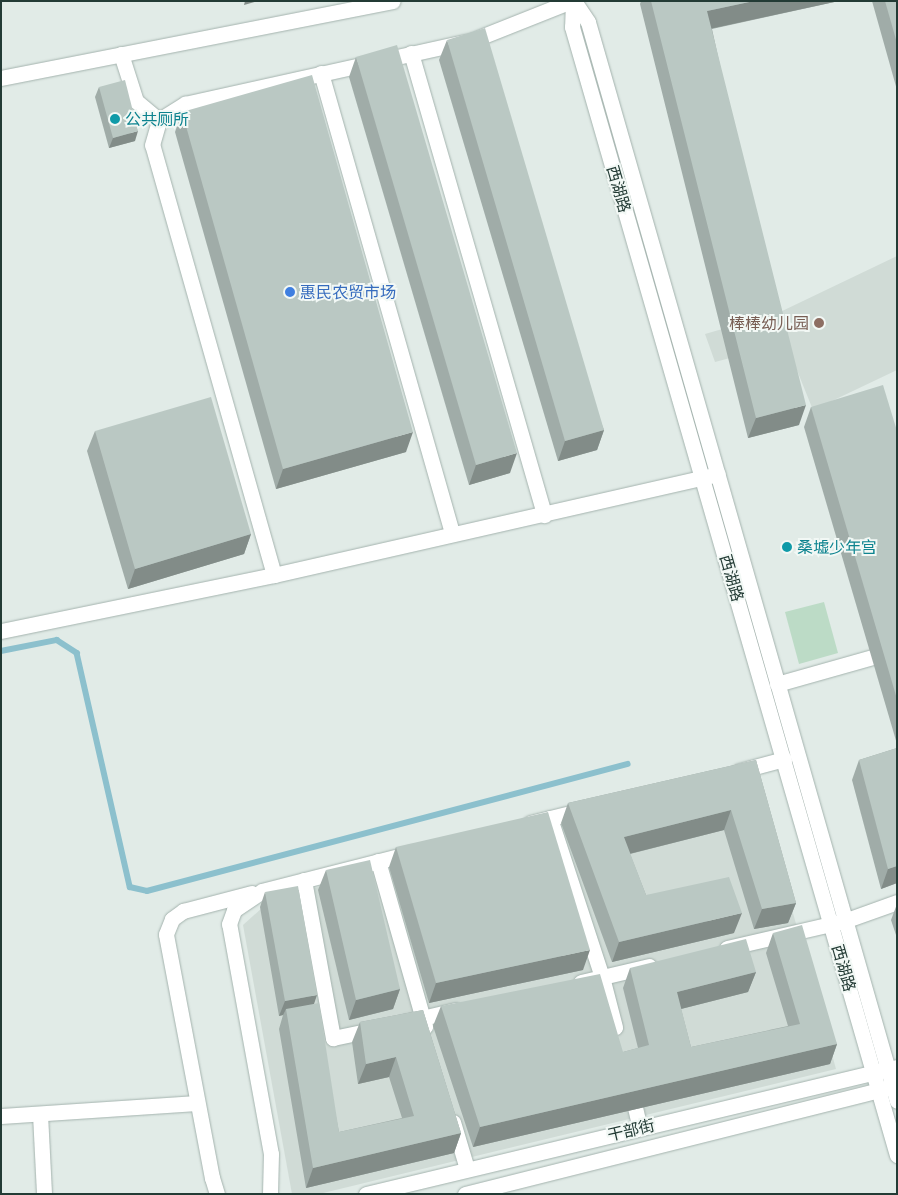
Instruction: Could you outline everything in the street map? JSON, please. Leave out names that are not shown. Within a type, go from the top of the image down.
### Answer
[{"type":"street","points":[[1,78],[393,1]]},
{"type":"street","points":[[274,575],[152,145],[159,120],[185,104],[473,40],[572,1]]},
{"type":"street","name":"西湖路","points":[[572,1],[588,22],[777,684],[838,922]]},
{"type":"street","name":"西湖路","points":[[572,1],[572,27],[784,759],[886,1069],[891,1091],[897,1155]]},
{"type":"street","points":[[411,53],[544,515]]},
{"type":"street","points":[[122,54],[136,101],[159,120]]},
{"type":"street","points":[[321,73],[452,534]]},
{"type":"street","points":[[1,631],[274,575],[718,474]]},
{"type":"street","points":[[777,684],[897,650]]},
{"type":"street","points":[[728,773],[784,759]]},
{"type":"street","points":[[512,828],[597,806]]},
{"type":"street","points":[[550,818],[602,977],[619,1043]]},
{"type":"street","points":[[217,1194],[197,1103],[166,934],[172,919],[183,911],[426,849]]},
{"type":"street","points":[[378,861],[428,1037]]},
{"type":"street","points":[[304,880],[334,1038],[470,1007]]},
{"type":"street","points":[[262,891],[234,910],[229,924],[271,1154],[270,1194]]},
{"type":"street","points":[[707,953],[838,922],[897,902]]},
{"type":"street","points":[[564,986],[669,962]]},
{"type":"street","name":"干部街","points":[[366,1194],[886,1069]]},
{"type":"street","points":[[626,1071],[640,1128]]},
{"type":"street","name":"干部街","points":[[465,1194],[891,1091]]},
{"type":"street","points":[[1,1116],[197,1103]]},
{"type":"street","points":[[448,1103],[467,1169]]},
{"type":"street","points":[[40,1114],[44,1194]]},
{"type":"shaded area","name":"棒棒幼儿园","points":[[897,256],[897,370],[813,410],[786,343],[715,362],[705,334],[778,313]]},
{"type":"shaded area","points":[[755,775],[836,1069],[319,1194],[292,1194],[243,925],[272,899]]},
{"type":"green space","points":[[824,602],[838,653],[799,664],[785,612]]},
{"type":"building","points":[[651,1],[754,1],[707,11],[806,405],[756,418]]},
{"type":"building","points":[[885,1],[897,1],[897,43]]},
{"type":"building","points":[[485,28],[604,430],[565,441],[447,40]]},
{"type":"building","points":[[397,45],[517,453],[476,465],[356,57]]},
{"type":"building","name":"惠民农贸市场","points":[[312,75],[413,432],[283,469],[182,112]]},
{"type":"building","name":"公共厕所","points":[[125,80],[138,131],[113,138],[99,87]]},
{"type":"building","points":[[883,385],[897,431],[897,699],[811,407]]},
{"type":"building","points":[[211,397],[251,534],[135,569],[95,431]]},
{"type":"building","points":[[897,748],[897,866],[888,869],[859,760]]},
{"type":"building","points":[[756,760],[796,903],[762,909],[731,810],[624,837],[646,895],[729,877],[742,913],[619,942],[568,803]]},
{"type":"building","points":[[548,812],[590,950],[436,983],[396,847]]},
{"type":"building","points":[[370,860],[400,989],[356,1000],[326,870]]},
{"type":"building","points":[[298,886],[317,995],[285,1001],[265,892]]},
{"type":"building","points":[[802,925],[837,1044],[480,1127],[441,1006],[600,974],[623,1052],[649,1045],[630,968],[746,939],[756,972],[677,992],[691,1047],[800,1024],[773,933]]},
{"type":"building","points":[[319,1003],[339,1132],[414,1116],[396,1057],[366,1064],[360,1022],[423,1010],[461,1133],[313,1168],[286,1009]]},
{"type":"waterway","points":[[1,651],[57,640],[77,653],[130,887],[147,891],[628,764]]},
{"type":"place","name":"公共厕所","points":[[115,119]]},
{"type":"place","name":"惠民农贸市场","points":[[290,292]]},
{"type":"place","name":"棒棒幼儿园","points":[[819,323]]},
{"type":"place","name":"桑墟少年宫","points":[[787,547]]}]
